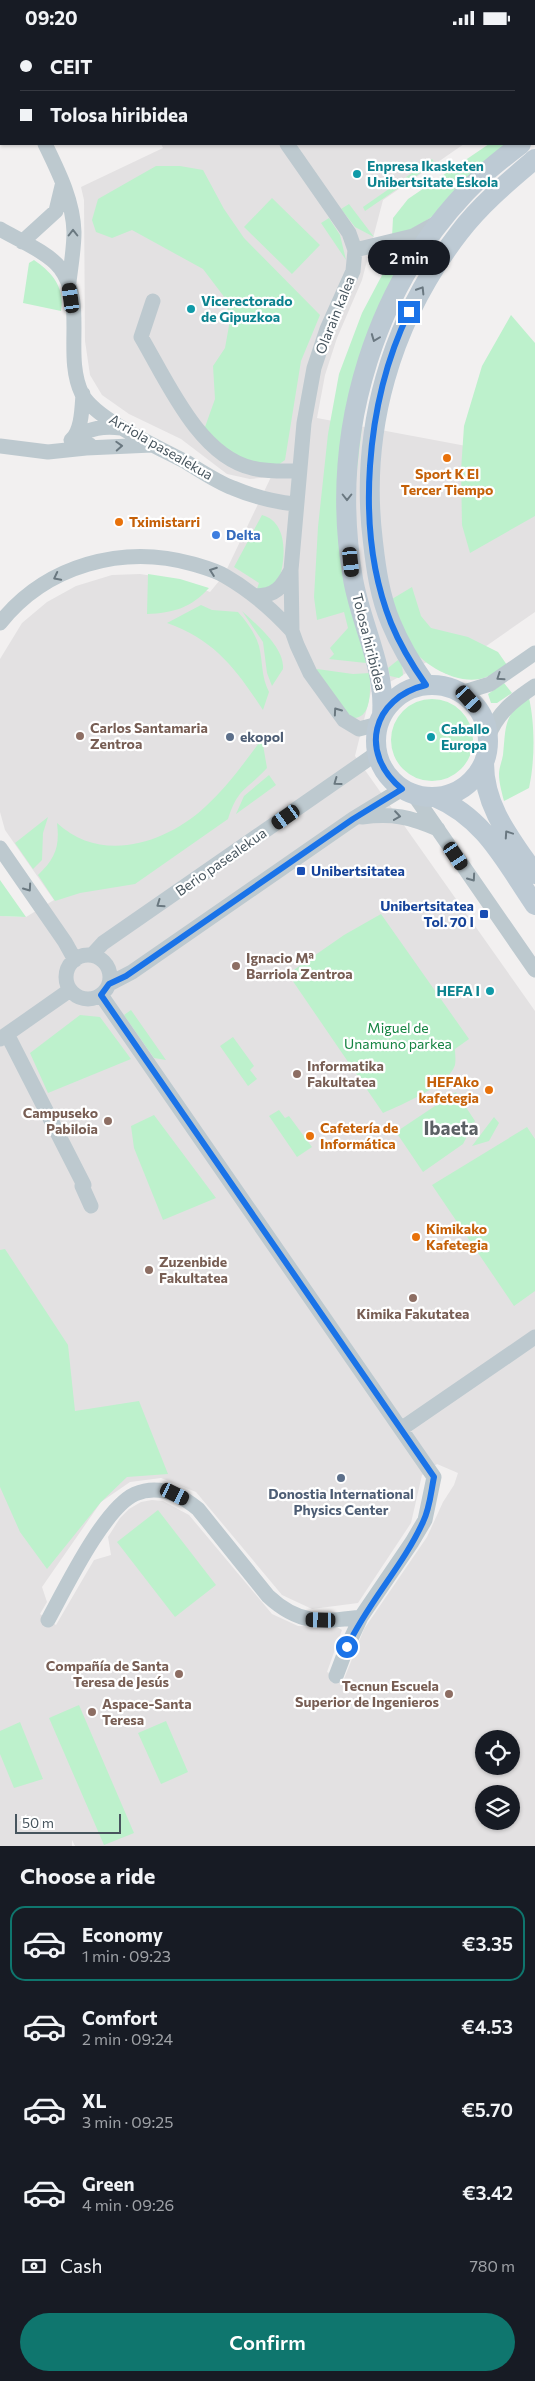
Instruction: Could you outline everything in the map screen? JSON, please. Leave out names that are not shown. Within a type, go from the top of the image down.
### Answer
[{"type":"main road","name":"Tolosa hiribidea","points":[[380,720],[382,695],[380,676],[353,579],[348,529],[349,443],[358,393],[370,351],[382,320],[422,247],[442,220],[483,175],[520,145]]},
{"type":"main road","name":"Tolosa hiribidea","points":[[426,685],[406,656],[390,622],[377,573],[369,493],[371,445],[379,398],[403,326],[416,299],[441,259],[471,219],[535,159]]},
{"type":"main road","points":[[535,874],[495,814],[485,784],[484,763],[488,737],[479,712],[461,693],[444,687],[426,685],[411,689],[398,696],[380,720],[376,753],[382,767],[390,779],[408,792],[435,797],[459,809],[479,825],[535,905]]},
{"type":"main road","points":[[435,797],[448,795],[469,783],[484,763]]},
{"type":"street","points":[[45,145],[63,182],[74,231],[69,282],[74,314],[73,349],[83,394],[82,410],[75,437]]},
{"type":"street","points":[[288,145],[348,233],[355,250],[413,237],[442,220]]},
{"type":"street","points":[[22,242],[56,211],[63,182]]},
{"type":"street","points":[[0,229],[60,267],[69,282]]},
{"type":"street","name":"Olarain kalea","points":[[292,631],[291,570],[295,504],[304,423],[314,368],[327,329],[353,271],[355,250]]},
{"type":"street","points":[[153,301],[141,337],[197,429],[214,447],[232,460],[252,468],[298,471]]},
{"type":"street","name":"Arriola pasealekua","points":[[83,394],[101,419],[121,427],[232,488],[295,504]]},
{"type":"street","points":[[48,452],[89,430],[101,419]]},
{"type":"street","points":[[86,448],[99,438],[101,419]]},
{"type":"street","points":[[75,437],[86,448]]},
{"type":"street","points":[[0,446],[48,452],[152,445]]},
{"type":"street","points":[[1,619],[35,590],[73,569],[118,557],[157,557],[190,563],[224,575],[267,604],[292,631],[305,665],[344,721],[359,729],[380,720]]},
{"type":"street","points":[[255,596],[275,593],[283,586],[291,570]]},
{"type":"street","points":[[461,693],[490,684],[535,653]]},
{"type":"street","points":[[488,737],[496,720],[508,705],[535,686]]},
{"type":"street","name":"Berio pasealekua","points":[[92,955],[103,943],[322,793],[376,753]]},
{"type":"street","points":[[105,989],[110,978],[107,966],[98,957],[92,955],[75,960],[70,965],[66,977],[70,989],[82,998],[92,999],[353,819],[408,792],[438,829],[535,970]]},
{"type":"street","points":[[353,819],[384,814],[402,816],[438,829]]},
{"type":"street","points":[[0,848],[65,941],[75,960]]},
{"type":"street","points":[[70,989],[4,1036],[84,1185],[82,1186],[91,1206]]},
{"type":"street","points":[[105,989],[434,1477],[424,1520],[412,1542],[361,1617],[336,1676]]},
{"type":"street","points":[[401,1429],[535,1337]]},
{"type":"street","points":[[48,1620],[99,1532],[122,1502],[146,1490],[161,1490],[187,1500],[198,1509],[268,1595],[281,1608],[294,1616],[307,1619],[336,1620],[361,1617]]},
{"type":"shaded area","points":[[162,145],[463,145],[383,200],[362,280],[337,338],[325,375],[317,418],[535,459],[535,612],[446,674],[427,662],[371,692],[355,756],[535,1011],[535,1846],[75,1846],[72,1840],[72,1846],[0,1846],[0,916],[26,917],[54,900],[5,830],[0,812],[0,659],[22,623],[47,602],[76,586],[112,575],[140,574],[179,580],[210,592],[224,575],[271,477],[250,479],[227,474],[181,439],[129,414],[102,395],[90,375],[85,341],[84,200],[81,187],[163,148]],"holes":[[[437,1464],[458,1473],[454,1485],[443,1502],[427,1537],[364,1629],[344,1679],[327,1672],[342,1630],[337,1627],[298,1626],[272,1614],[189,1515],[163,1501],[141,1502],[129,1509],[120,1518],[108,1537],[111,1555],[94,1560],[56,1625],[40,1614],[47,1602],[42,1587],[101,1502],[130,1482],[161,1478],[196,1492],[282,1595],[312,1609],[358,1603],[411,1523],[422,1475]]]},
{"type":"green space","points":[[488,145],[508,145],[441,210],[426,221],[392,237],[393,218],[408,199]]},
{"type":"green space","points":[[432,159],[435,163],[365,211],[363,207]]},
{"type":"green space","points":[[156,166],[180,166],[203,170],[224,209],[244,238],[320,315],[301,361],[285,460],[267,473],[200,441],[215,399],[213,366],[225,348],[230,320],[225,298],[203,269],[132,230],[112,238],[96,232],[92,220],[98,199]]},
{"type":"green space","points":[[272,198],[320,245],[292,274],[244,227]]},
{"type":"green space","points":[[349,204],[374,237],[355,227],[341,209]]},
{"type":"green space","points":[[329,218],[340,235],[346,260],[321,223]]},
{"type":"green space","points":[[417,237],[374,322],[345,574],[366,663],[329,659],[334,654],[330,648],[348,628],[344,612],[317,620],[314,597],[318,527],[328,434],[339,374],[362,313],[390,260],[390,248]]},
{"type":"green space","points":[[34,260],[47,270],[56,282],[61,295],[61,311],[23,303],[29,263]]},
{"type":"green space","points":[[511,315],[535,343],[535,516],[470,553],[462,525],[461,470],[464,426],[482,366]]},
{"type":"green space","points":[[262,515],[271,519],[278,527],[282,535],[283,556],[277,586],[257,589],[259,583],[234,567]]},
{"type":"green space","points":[[148,574],[180,579],[209,588],[188,605],[181,608],[173,611],[147,614]]},
{"type":"green space","points":[[412,587],[421,616],[431,628],[468,637],[498,652],[507,665],[487,677],[470,680],[440,671],[421,658],[408,643],[392,599]]},
{"type":"green space","points":[[201,605],[212,610],[238,612],[253,632],[259,646],[263,675],[269,692],[263,710],[243,681],[223,657],[198,638],[167,623]]},
{"type":"green space","points":[[242,611],[269,637],[280,653],[283,669],[272,686],[267,673],[263,642]]},
{"type":"green space","points":[[398,660],[402,665],[403,675],[399,678],[390,676],[388,668]]},
{"type":"green space","points":[[317,669],[353,674],[370,673],[370,696],[366,710],[362,715],[356,718],[348,717],[315,672]]},
{"type":"green space","points":[[504,683],[512,693],[497,703],[491,703],[488,694]]},
{"type":"green space","points":[[529,698],[534,743],[529,788],[504,801],[499,769],[503,755],[507,722],[514,710]]},
{"type":"green space","points":[[432,699],[448,702],[461,711],[470,724],[473,740],[470,756],[461,769],[448,778],[432,781],[416,778],[403,769],[394,756],[391,740],[394,724],[403,711],[416,702]]},
{"type":"green space","points":[[262,739],[267,768],[239,795],[228,819],[135,884],[80,893],[55,901],[38,875],[49,864],[55,852],[58,839],[57,823],[74,836],[93,843],[113,846],[152,839],[171,831],[205,807],[228,783]]},
{"type":"green space","points":[[269,775],[276,785],[236,814],[244,796]]},
{"type":"green space","points":[[48,817],[43,833],[42,860],[33,869],[15,843]]},
{"type":"green space","points":[[0,880],[26,917],[0,916]]},
{"type":"green space","name":"Miguel de Unamuno parkea","points":[[381,914],[469,1039],[455,1049],[455,1065],[444,1080],[424,1093],[383,1113],[288,974],[344,935]]},
{"type":"green space","points":[[131,1010],[166,1060],[154,1058],[124,1015]]},
{"type":"green space","points":[[80,1015],[100,1017],[131,1059],[48,1093],[30,1053]]},
{"type":"green space","points":[[233,1037],[254,1066],[250,1070],[257,1079],[248,1086],[220,1046]]},
{"type":"green space","points":[[456,1092],[475,1121],[463,1144],[423,1172],[396,1132]]},
{"type":"green space","points":[[279,1110],[285,1118],[289,1116],[312,1147],[297,1157],[269,1116]]},
{"type":"green space","points":[[154,1115],[216,1198],[163,1220],[134,1148],[131,1126]]},
{"type":"green space","points":[[494,1117],[499,1123],[489,1141],[472,1146]]},
{"type":"green space","points":[[527,1127],[535,1139],[535,1291],[514,1306],[432,1185]]},
{"type":"green space","points":[[5,1249],[68,1345],[75,1411],[139,1401],[168,1474],[127,1477],[101,1502],[47,1569],[20,1532],[0,1487],[0,1250]]},
{"type":"green space","points":[[158,1510],[216,1585],[175,1617],[117,1542]]},
{"type":"green space","points":[[79,1705],[134,1833],[104,1845],[49,1718]]},
{"type":"green space","points":[[166,1721],[188,1772],[161,1784],[138,1733]]},
{"type":"green space","points":[[20,1722],[43,1779],[14,1788],[0,1754],[0,1731]]},
{"type":"place","name":"Enpresa Ikasketen Unibertsitate Eskola","points":[[357,174]]},
{"type":"place","name":"Vicerectorado de Gipuzkoa","points":[[191,309]]},
{"type":"place","name":"Sport K El Tercer Tiempo","points":[[447,458]]},
{"type":"place","name":"Tximistarri","points":[[119,522]]},
{"type":"place","name":"Delta","points":[[216,535]]},
{"type":"place","name":"Carlos Santamaria Zentroa","points":[[80,736]]},
{"type":"place","name":"ekopol","points":[[230,737]]},
{"type":"place","name":"Caballo Europa","points":[[431,737]]},
{"type":"place","name":"Unibertsitatea","points":[[301,871]]},
{"type":"place","name":"Unibertsitatea Tol. 70 I","points":[[484,914]]},
{"type":"place","name":"Ignacio Mª Barriola Zentroa","points":[[236,966]]},
{"type":"place","name":"HEFA I","points":[[490,991]]},
{"type":"place","name":"Informatika Fakultatea","points":[[297,1074]]},
{"type":"place","name":"HEFAko kafetegia","points":[[489,1090]]},
{"type":"place","name":"Campuseko Pabiloia","points":[[108,1121]]},
{"type":"place","name":"Cafetería de Informática","points":[[310,1136]]},
{"type":"place","name":"Kimikako Kafetegia","points":[[416,1237]]},
{"type":"place","name":"Zuzenbide Fakultatea","points":[[149,1270]]},
{"type":"place","name":"Kimika Fakutatea","points":[[413,1298]]},
{"type":"place","name":"Donostia International Physics Center","points":[[341,1478]]},
{"type":"place","name":"Compañía de Santa Teresa de Jesús","points":[[179,1674]]},
{"type":"place","name":"Tecnun Escuela Superior de Ingenieros","points":[[449,1694]]},
{"type":"place","name":"Aspace-Santa Teresa","points":[[92,1712]]},
{"type":"district","name":"Ibaeta","points":[[451,1128]]},
{"type":"route","points":[[347,1647],[361,1617],[406,1552],[424,1520],[434,1477],[101,995],[109,984],[126,976],[353,819],[402,789],[390,779],[376,753],[378,725],[382,715],[398,696],[411,689],[426,685],[406,656],[390,622],[377,573],[369,493],[371,445],[379,398],[392,356],[409,312]]}]
